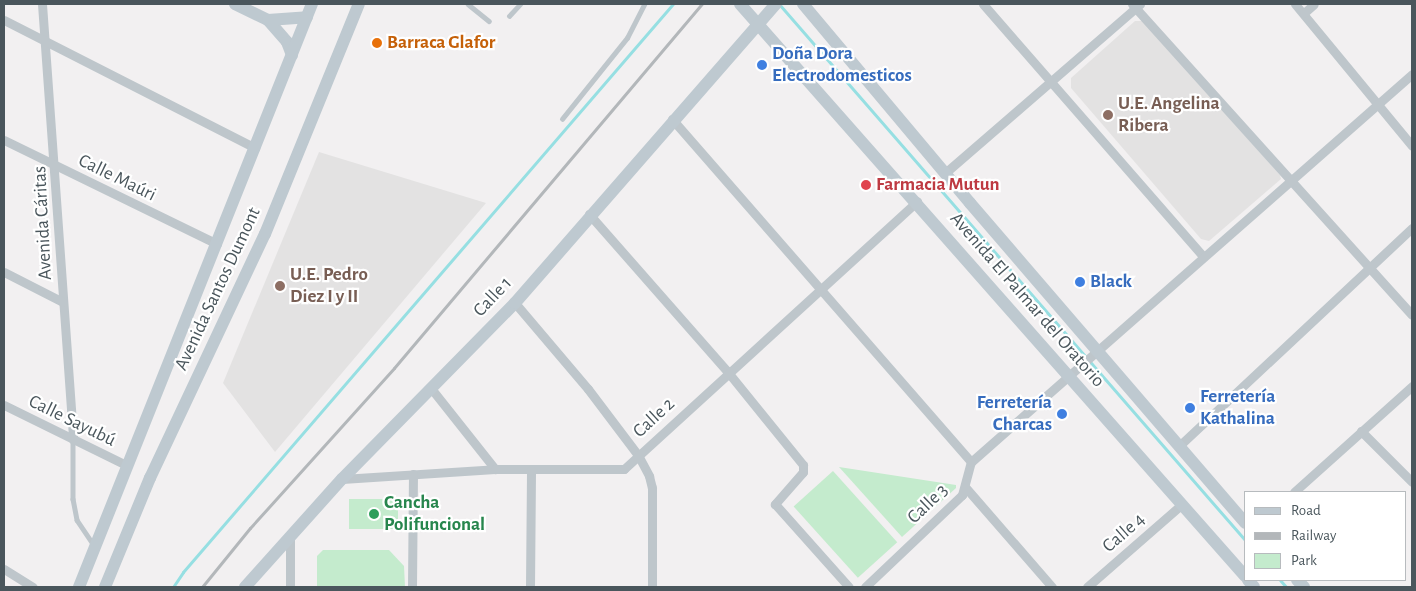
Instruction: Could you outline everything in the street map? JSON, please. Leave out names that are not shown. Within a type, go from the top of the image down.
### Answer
[{"type":"main road","points":[[235,4],[268,20],[287,42],[292,55]]},
{"type":"main road","name":"Avenida Santos Dumont","points":[[79,587],[126,465],[217,244],[312,4]]},
{"type":"main road","name":"Avenida Santos Dumont","points":[[105,587],[150,478],[266,234],[359,4]]},
{"type":"main road","name":"Avenida El Palmar del Oratorio","points":[[740,4],[917,201],[1068,378],[1244,575]]},
{"type":"main road","name":"Avenida El Palmar del Oratorio","points":[[804,4],[1095,352],[1244,521]]},
{"type":"main road","name":"Calle 1","points":[[245,587],[342,479],[430,387],[515,304],[672,119],[773,7]]},
{"type":"main road","points":[[268,20],[307,17]]},
{"type":"street","name":"Avenida Cáritas","points":[[42,4],[56,166],[73,440]]},
{"type":"street","points":[[983,4],[1203,256]]},
{"type":"street","points":[[1295,4],[1379,103],[1412,146]]},
{"type":"street","points":[[1304,13],[1314,4]]},
{"type":"street","points":[[945,173],[1051,83],[1136,5],[1412,315]]},
{"type":"street","points":[[4,20],[255,148]]},
{"type":"street","points":[[672,119],[971,462],[1412,74]]},
{"type":"street","name":"Calle Maúri","points":[[4,140],[217,244]]},
{"type":"street","name":"Calle 2","points":[[342,479],[495,469],[620,470],[727,371],[820,290],[917,201]]},
{"type":"street","points":[[590,214],[727,371],[803,465],[803,472],[775,501],[776,507],[849,587]]},
{"type":"street","points":[[1179,446],[1412,228]]},
{"type":"street","points":[[4,272],[63,302]]},
{"type":"street","points":[[515,304],[588,389],[638,455],[652,488],[652,587]]},
{"type":"street","points":[[1295,491],[1412,386]]},
{"type":"street","points":[[430,387],[495,469]]},
{"type":"street","name":"Calle Sayubú","points":[[4,405],[126,465]]},
{"type":"street","points":[[1361,431],[1412,482]]},
{"type":"street","name":"Calle 3","points":[[864,587],[966,488],[971,462]]},
{"type":"street","points":[[530,587],[531,470]]},
{"type":"street","points":[[412,587],[413,474]]},
{"type":"street","points":[[966,488],[1052,587]]},
{"type":"street","name":"Calle 4","points":[[1087,587],[1182,504]]},
{"type":"street","points":[[290,536],[290,587]]},
{"type":"street","points":[[4,570],[33,587]]},
{"type":"lane","points":[[468,4],[489,21]]},
{"type":"lane","points":[[509,16],[520,4]]},
{"type":"lane","points":[[562,119],[627,38],[642,4]]},
{"type":"lane","points":[[73,440],[73,499],[77,520],[96,547]]},
{"type":"shaded area","points":[[1135,21],[1143,21],[1280,175],[1281,179],[1209,241],[1201,239],[1071,88],[1071,78]]},
{"type":"shaded area","points":[[319,152],[486,203],[275,452],[223,383]]},
{"type":"green space","points":[[839,467],[956,485],[956,488],[902,537]]},
{"type":"green space","points":[[833,471],[897,542],[858,578],[794,506]]},
{"type":"green space","name":"Cancha Polifuncional","points":[[349,499],[398,499],[398,529],[349,529]]},
{"type":"green space","points":[[323,550],[389,550],[404,566],[405,587],[317,587],[317,556]]},
{"type":"waterway","points":[[173,587],[183,572],[673,4]]},
{"type":"waterway","points":[[779,4],[1244,539]]},
{"type":"waterway","points":[[1281,581],[1286,587]]},
{"type":"railway","points":[[202,587],[250,528],[394,368],[702,4]]},
{"type":"place","name":"Barraca Glafor","points":[[377,43]]},
{"type":"place","name":"Doña Dora Electrodomesticos","points":[[762,65]]},
{"type":"place","name":"U.E. Angelina Ribera","points":[[1108,115]]},
{"type":"place","name":"Farmacia Mutun","points":[[866,185]]},
{"type":"place","name":"Black","points":[[1080,282]]},
{"type":"place","name":"U.E. Pedro Diez I y II","points":[[280,286]]},
{"type":"place","name":"Ferretería Kathalina","points":[[1190,408]]},
{"type":"place","name":"Ferretería Charcas","points":[[1062,414]]},
{"type":"place","name":"Cancha Polifuncional","points":[[374,514]]}]
